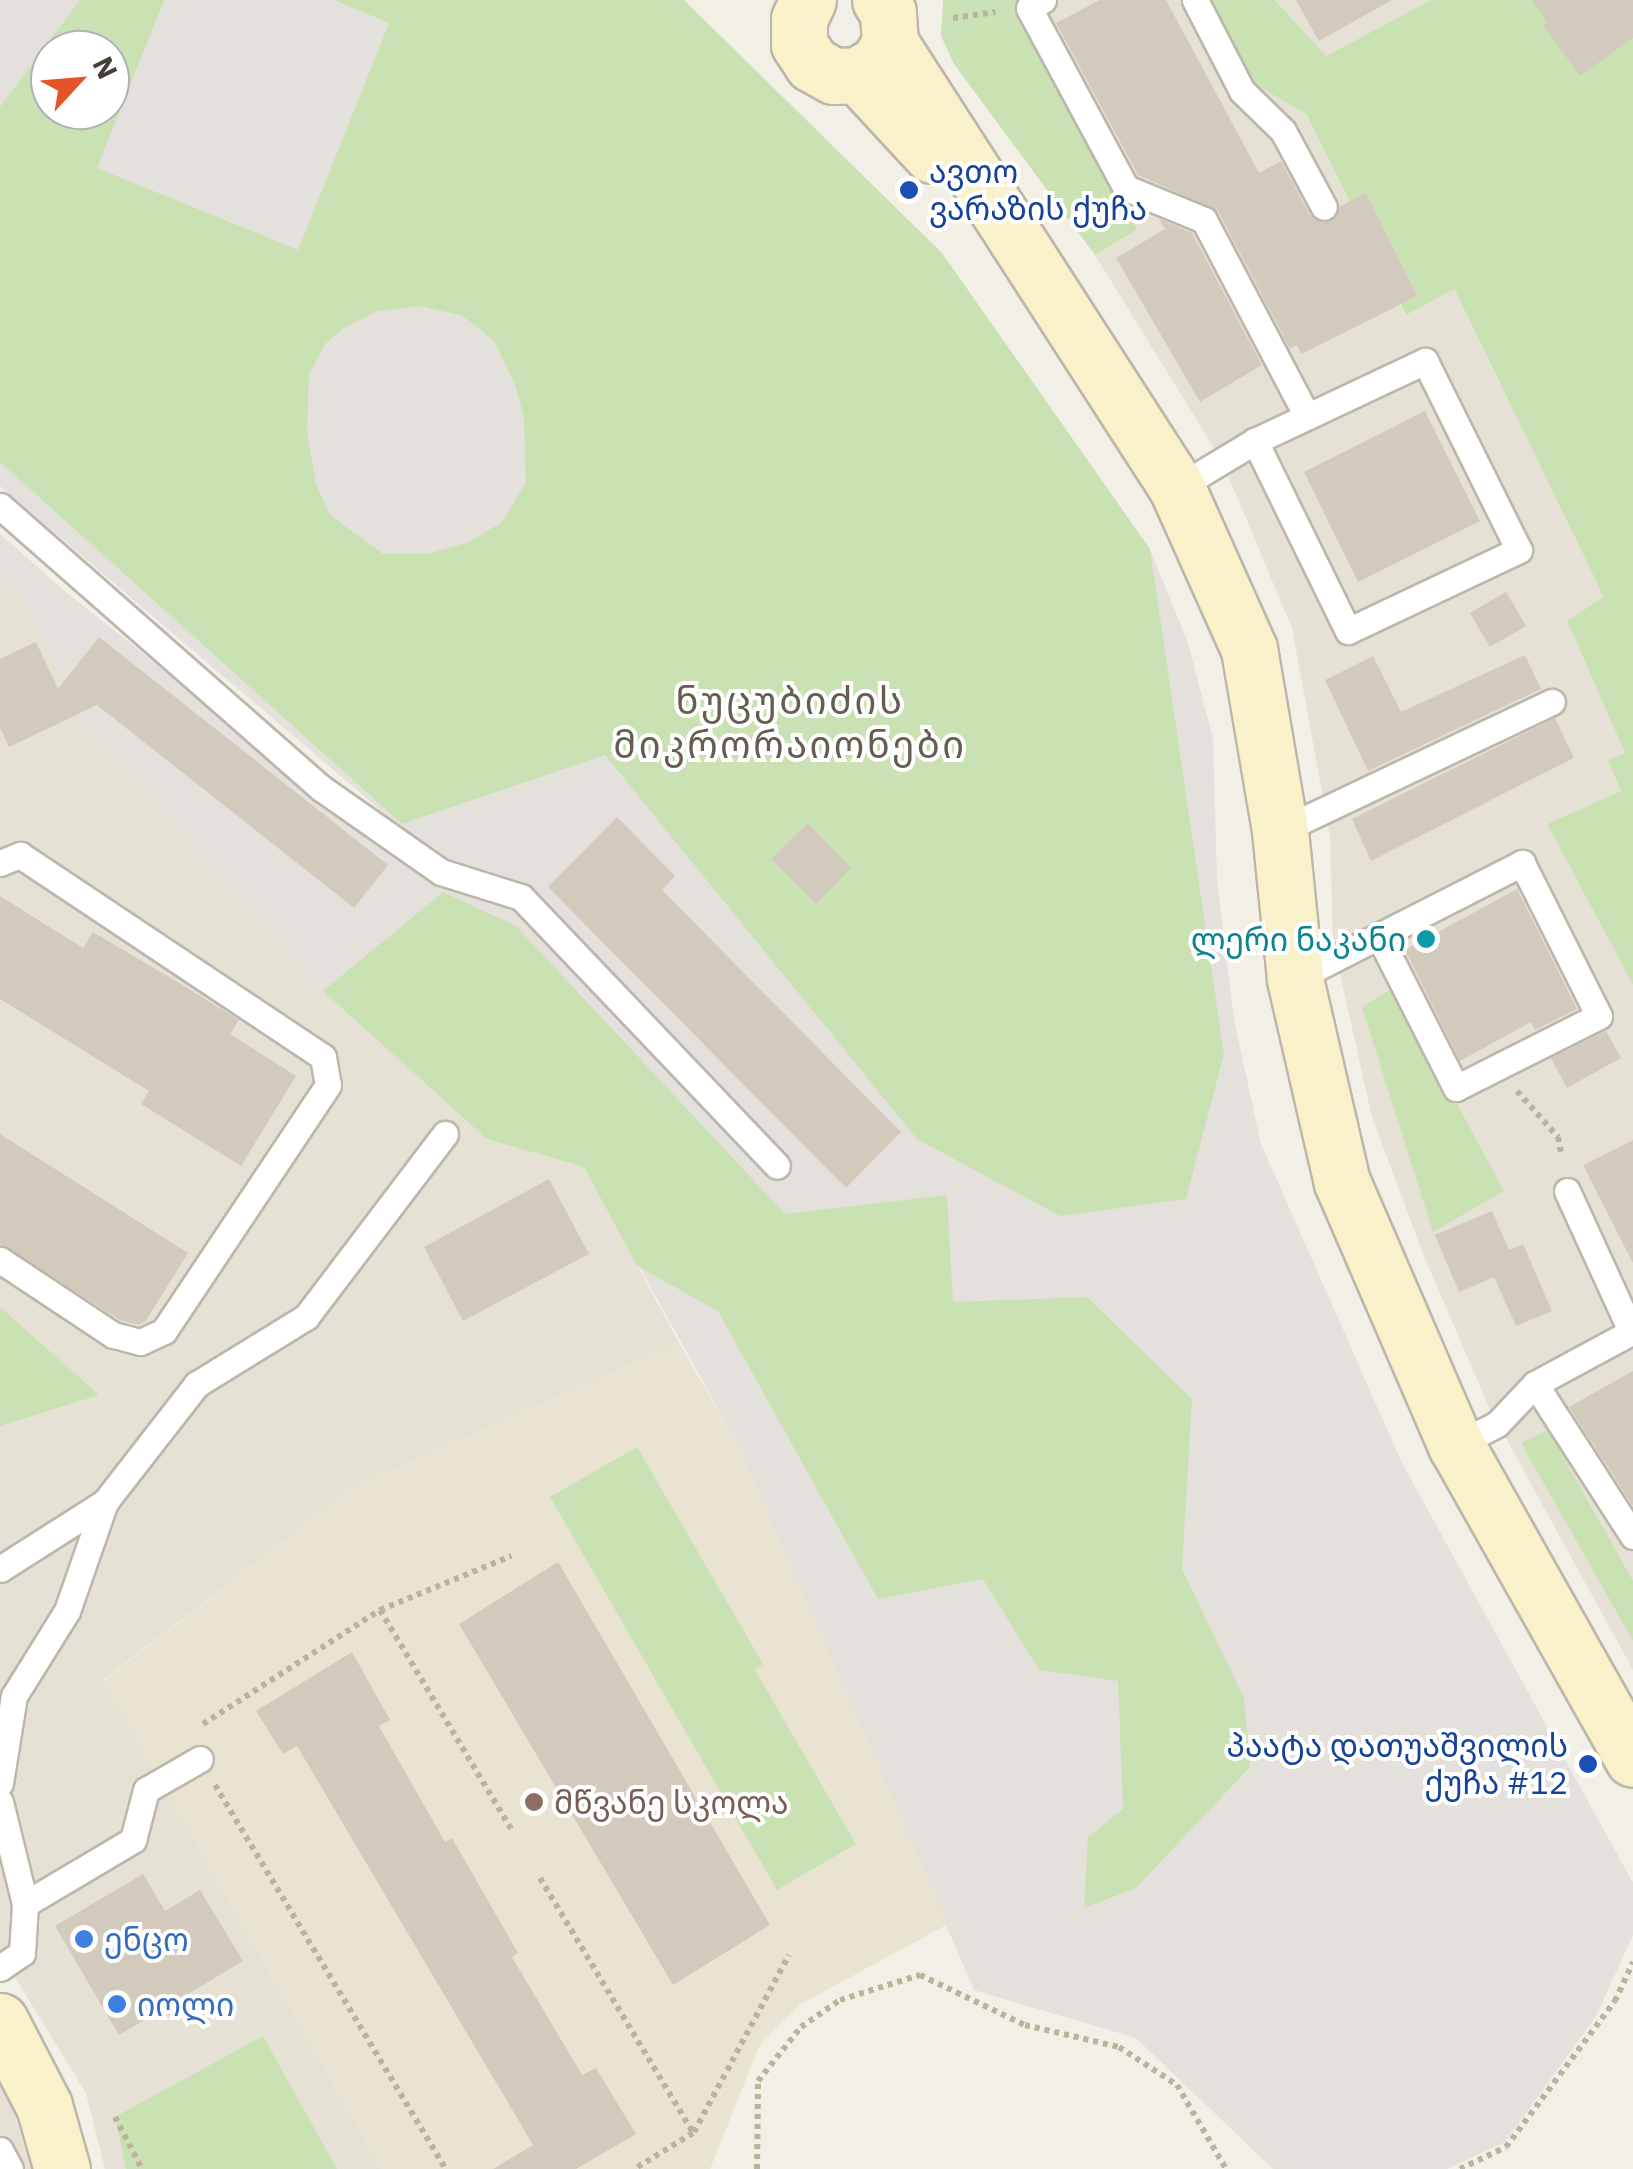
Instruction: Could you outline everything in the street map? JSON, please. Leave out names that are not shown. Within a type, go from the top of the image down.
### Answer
[{"type":"main road","points":[[793,6],[800,44],[812,64],[834,76],[876,40],[1043,275],[1177,488],[1249,648],[1280,831],[1295,979],[1342,1182],[1456,1445],[1633,1759]]},
{"type":"main road","points":[[0,2021],[44,2106],[62,2169]]},
{"type":"lane","points":[[1194,0],[1242,91],[1283,130],[1324,207]]},
{"type":"lane","points":[[1036,4],[1126,188],[1204,220],[1307,416]]},
{"type":"lane","points":[[1177,488],[1255,441],[1425,361],[1519,550],[1348,631],[1255,441]]},
{"type":"lane","points":[[0,506],[321,788],[441,872],[521,897],[778,1166]]},
{"type":"lane","points":[[1280,831],[1552,702]]},
{"type":"lane","points":[[0,863],[20,855],[323,1057],[328,1085],[164,1331],[140,1342],[113,1335],[0,1260]]},
{"type":"lane","points":[[1295,979],[1379,936],[1522,863],[1600,1016],[1456,1088],[1379,936]]},
{"type":"lane","points":[[0,1783],[14,1696],[67,1611],[105,1502],[197,1384],[306,1317],[444,1134]]},
{"type":"lane","points":[[1456,1445],[1497,1424],[1535,1384],[1632,1331],[1567,1192]]},
{"type":"lane","points":[[1535,1384],[1633,1536]]},
{"type":"lane","points":[[0,1570],[105,1502]]},
{"type":"lane","points":[[25,1904],[133,1840],[146,1790],[200,1759]]},
{"type":"lane","points":[[0,1802],[25,1904],[22,1953],[0,1968]]},
{"type":"lane","points":[[0,2150],[10,2169]]},
{"type":"path","points":[[953,18],[1036,4]]},
{"type":"path","points":[[1496,1068],[1558,1137],[1567,1192]]},
{"type":"path","points":[[446,2169],[186,1735],[380,1610],[511,1556]]},
{"type":"path","points":[[380,1610],[513,1832]]},
{"type":"path","points":[[540,1878],[693,2133]]},
{"type":"path","points":[[634,2169],[693,2133],[789,1955]]},
{"type":"path","points":[[1460,2169],[1506,2147],[1615,2001],[1633,1962]]},
{"type":"path","points":[[757,2169],[758,2081],[801,2027],[840,2000],[920,1975],[1025,2025],[1119,2047],[1177,2085],[1226,2169]]},
{"type":"path","points":[[115,2117],[142,2169]]},
{"type":"shaded area","points":[[0,0],[653,0],[1073,444],[1150,549],[1188,643],[1213,739],[1217,880],[1234,1020],[1261,1144],[1402,1463],[1633,1883],[1633,1935],[1596,2016],[1505,2142],[1447,2169],[1273,2169],[1136,2038],[974,1990],[736,1441],[584,1167],[487,1139],[323,991],[81,716],[17,593],[0,569],[0,534],[67,593],[385,846],[388,835],[378,808],[0,486]]},
{"type":"shaded area","points":[[1211,0],[1253,82],[1306,114],[1405,315],[1453,288],[1605,598],[1567,621],[1625,753],[1622,791],[1547,824],[1633,985],[1633,1670],[1490,1409],[1425,1259],[1372,1117],[1333,942],[1330,836],[1292,628],[1222,461],[1095,255],[1136,231],[1014,2]]},
{"type":"shaded area","points":[[1275,0],[1431,0],[1326,56]]},
{"type":"shaded area","points":[[0,569],[487,1139],[584,1167],[679,1343],[354,1487],[103,1680],[382,2169],[105,2169],[86,2093],[0,1953]]},
{"type":"shaded area","name":"მწვანე სკოლა","points":[[679,1343],[736,1441],[948,1924],[799,2005],[761,2042],[710,2169],[382,2169],[103,1681],[354,1487]]},
{"type":"shaded area","points":[[0,2079],[12,2106],[31,2169],[0,2169]]},
{"type":"green space","points":[[80,0],[164,0],[130,85],[130,30],[58,30]]},
{"type":"green space","points":[[334,0],[684,0],[942,253],[1150,549],[1224,1054],[1186,1199],[1060,1216],[917,1139],[605,755],[402,824],[0,462],[0,107],[30,67],[30,130],[112,130],[97,168],[298,250],[389,23]],"holes":[[[422,306],[463,316],[494,341],[515,384],[524,418],[526,482],[502,522],[469,542],[427,554],[383,554],[330,515],[316,484],[307,432],[309,375],[325,344],[345,327],[378,311]]]},
{"type":"green space","points":[[943,0],[1018,0],[1014,3],[1137,230],[1095,255],[954,64],[941,36]]},
{"type":"green space","points":[[1211,0],[1275,0],[1326,56],[1431,0],[1633,0],[1633,985],[1547,824],[1621,791],[1608,760],[1625,753],[1567,621],[1604,597],[1454,289],[1406,315],[1306,114],[1253,83]]},
{"type":"green space","points":[[443,892],[516,926],[785,1214],[947,1195],[953,1302],[1087,1297],[1192,1399],[1182,1569],[1244,1698],[1250,1767],[1136,1888],[1084,1908],[1088,1837],[1123,1809],[1118,1681],[1039,1670],[983,1579],[878,1599],[718,1311],[637,1266],[584,1167],[487,1139],[323,991]]},
{"type":"green space","points":[[1394,987],[1504,1191],[1433,1232],[1362,1007]]},
{"type":"green space","points":[[0,1307],[99,1395],[0,1426]]},
{"type":"green space","points":[[1548,1430],[1633,1581],[1633,1641],[1521,1443]]},
{"type":"green space","points":[[637,1447],[763,1664],[755,1670],[856,1844],[777,1890],[550,1497]]},
{"type":"green space","points":[[263,2036],[337,2169],[126,2169],[115,2117]]},
{"type":"building","points":[[1100,0],[1166,0],[1259,173],[1281,161],[1310,215],[1323,223],[1337,216],[1340,206],[1366,193],[1417,296],[1301,354],[1297,345],[1290,349],[1218,211],[1138,175],[1056,23]]},
{"type":"building","points":[[1296,0],[1392,0],[1319,41]]},
{"type":"building","points":[[1531,0],[1633,0],[1633,38],[1580,76],[1543,25],[1547,22]]},
{"type":"building","points":[[1159,219],[1192,233],[1262,365],[1200,402],[1116,258],[1165,229]]},
{"type":"building","points":[[1425,411],[1480,521],[1358,582],[1304,472]]},
{"type":"building","points":[[1506,592],[1526,626],[1490,647],[1470,613]]},
{"type":"building","points":[[99,637],[388,865],[354,908],[97,705],[9,747],[0,728],[0,659],[36,642],[58,689]]},
{"type":"building","points":[[1525,655],[1541,689],[1368,771],[1325,680],[1373,656],[1401,712]]},
{"type":"building","points":[[1555,718],[1574,758],[1371,861],[1352,819]]},
{"type":"building","points":[[617,817],[675,876],[662,890],[901,1132],[846,1188],[548,887]]},
{"type":"building","points":[[808,823],[851,868],[816,904],[771,859]]},
{"type":"building","points":[[1517,889],[1577,1009],[1535,1030],[1531,1022],[1460,1061],[1405,950]]},
{"type":"building","points":[[0,896],[83,948],[93,932],[184,986],[239,1020],[230,1034],[296,1076],[241,1166],[141,1104],[149,1091],[0,999]]},
{"type":"building","points":[[1606,1031],[1621,1058],[1567,1088],[1551,1058]]},
{"type":"building","points":[[0,1134],[188,1253],[145,1322],[138,1325],[120,1320],[0,1244]]},
{"type":"building","points":[[1633,1140],[1633,1263],[1583,1165]]},
{"type":"building","points":[[549,1179],[589,1254],[463,1321],[424,1247]]},
{"type":"building","points":[[1492,1211],[1509,1250],[1523,1244],[1552,1311],[1516,1326],[1494,1277],[1459,1292],[1435,1235]]},
{"type":"building","points":[[1633,1371],[1633,1506],[1569,1407]]},
{"type":"building","points":[[558,1562],[770,1925],[673,1985],[459,1624]]},
{"type":"building","points":[[352,1652],[390,1720],[379,1726],[445,1842],[452,1838],[518,1953],[512,1957],[582,2075],[596,2068],[636,2134],[576,2169],[493,2169],[533,2145],[297,1746],[283,1754],[256,1711]]},
{"type":"building","points":[[143,1874],[165,1911],[200,1890],[243,1961],[119,2035],[55,1926]]},
{"type":"place","name":"ავთო ვარაზის ქუჩა","points":[[909,190]]},
{"type":"place","name":"ლერი ნაკანი","points":[[1426,939]]},
{"type":"place","name":"პაატა დათუაშვილის ქუჩა #12","points":[[1588,1764]]},
{"type":"place","name":"მწვანე სკოლა","points":[[534,1802]]},
{"type":"place","name":"ენცო","points":[[84,1939]]},
{"type":"place","name":"იოლი","points":[[117,2004]]},
{"type":"district","name":"ნუცუბიძის მიკრორაიონები","points":[[790,722]]}]
